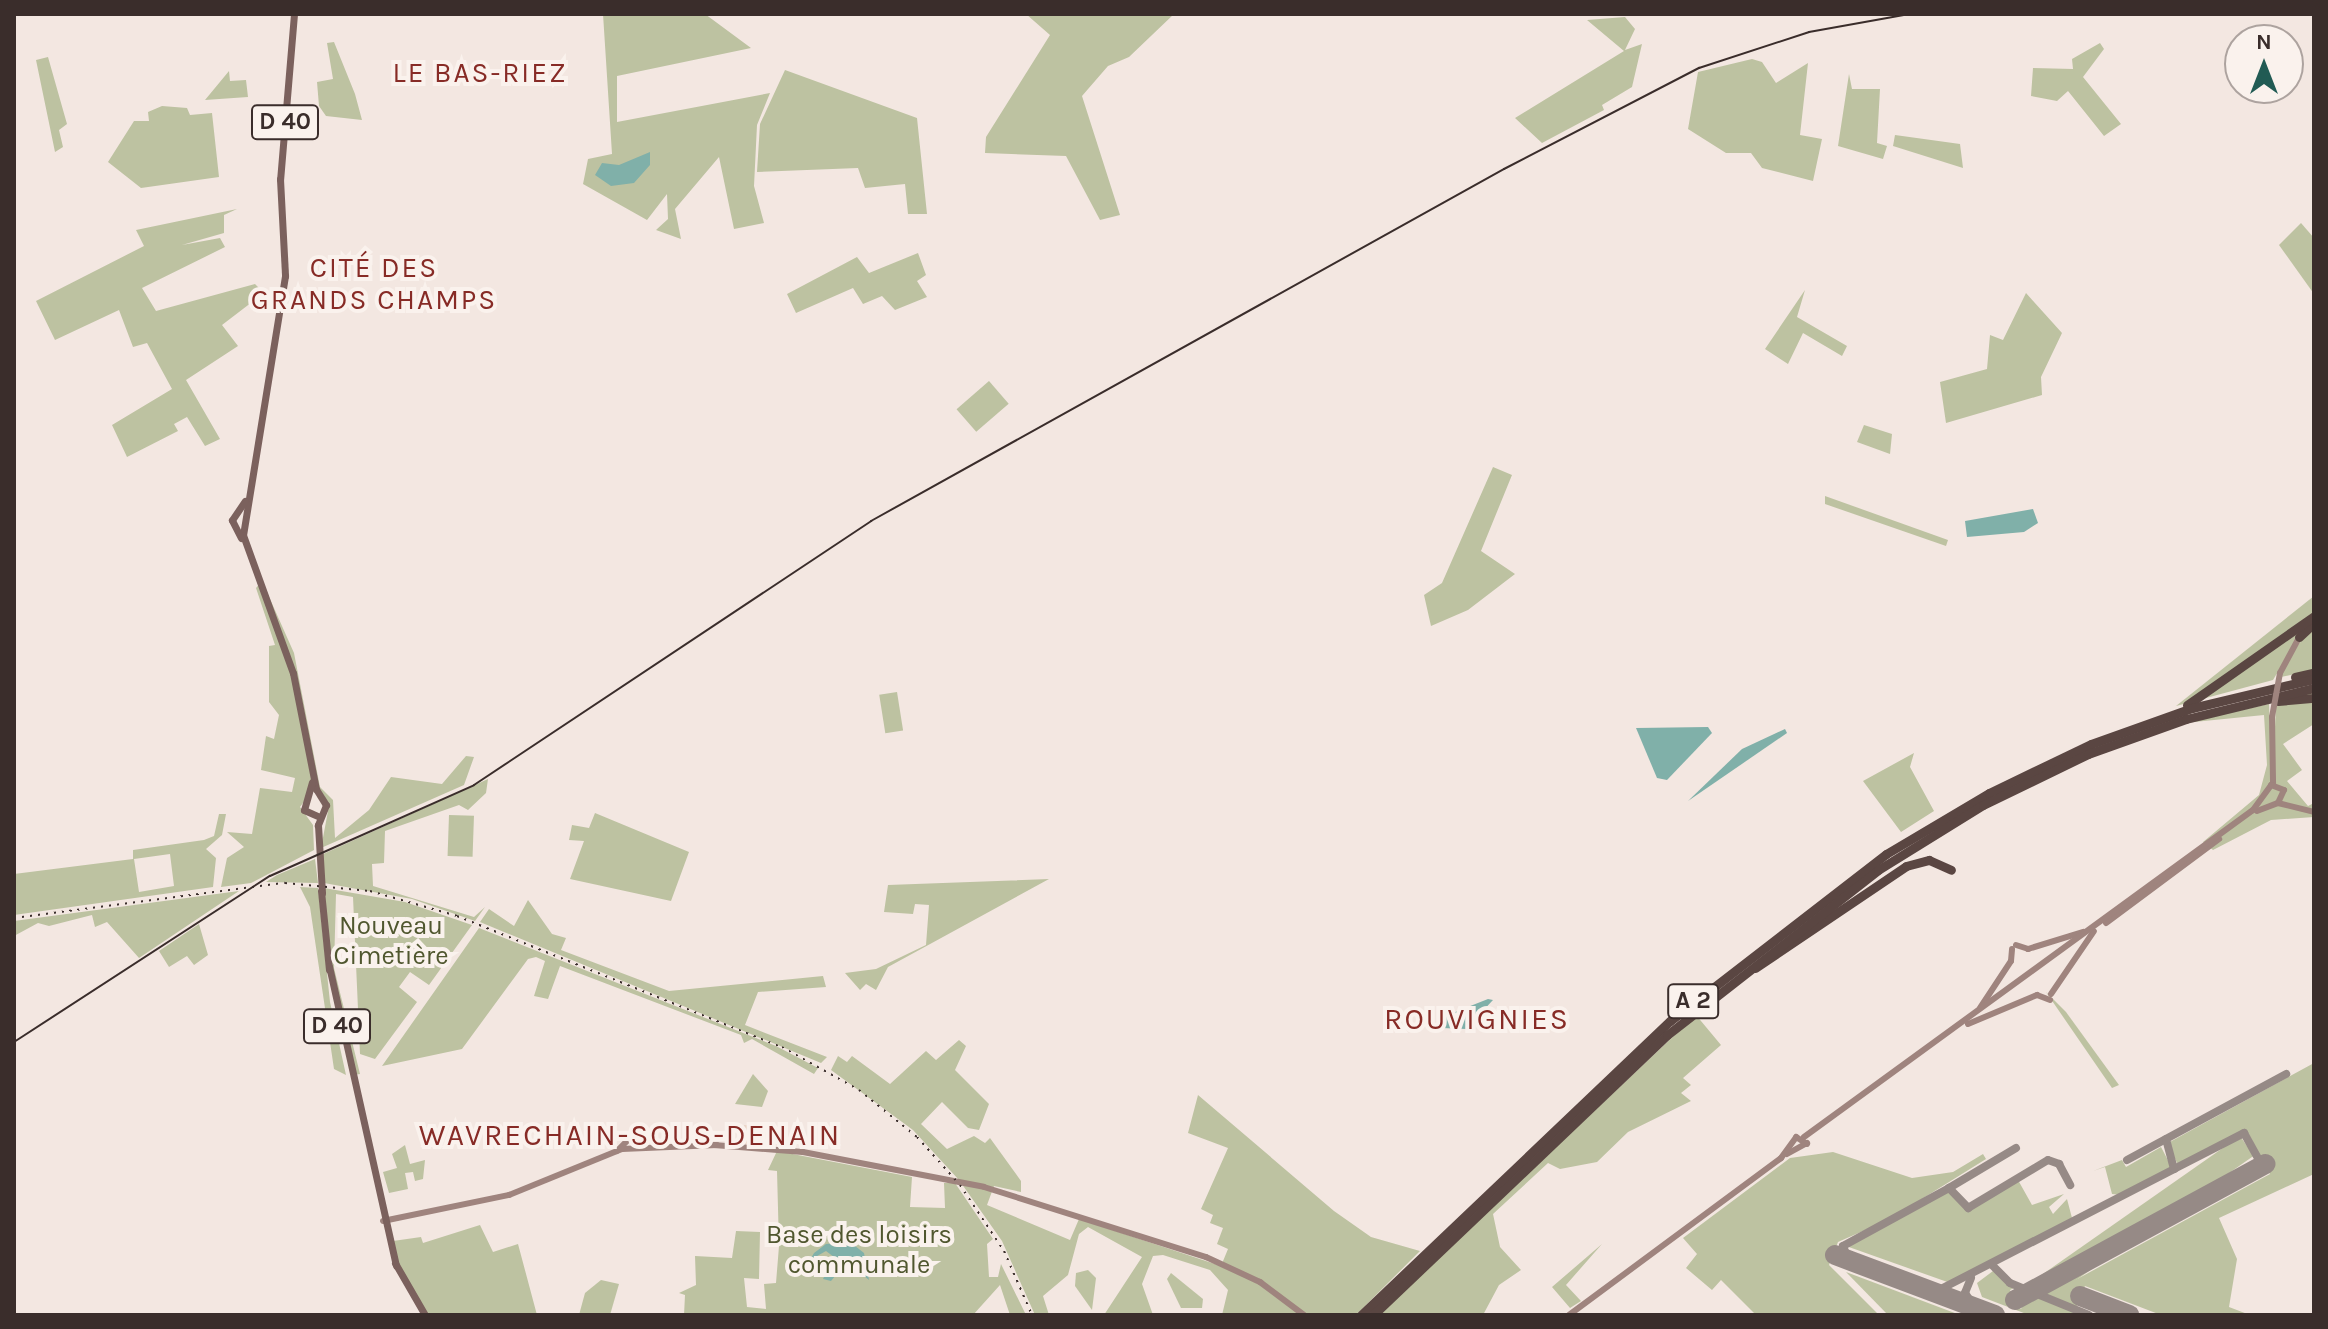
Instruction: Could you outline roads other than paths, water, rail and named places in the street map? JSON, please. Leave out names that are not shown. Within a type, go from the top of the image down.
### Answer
[{"type":"highway","points":[[2299,637],[2314,619]]},
{"type":"highway","points":[[2135,727],[2213,691],[2261,647],[2314,619]]},
{"type":"highway","name":"A 2","points":[[1361,1315],[1613,1073],[1789,923],[1963,807],[2135,727],[2313,676]]},
{"type":"highway","name":"A 2","points":[[1373,1315],[1715,994],[1858,884],[1978,808],[2099,750],[2223,704],[2314,688]]},
{"type":"highway","points":[[2223,704],[2314,698]]},
{"type":"highway","points":[[1715,994],[1906,866],[1932,860],[1951,870]]},
{"type":"main road","name":"D 40","points":[[294,14],[280,179],[285,276],[271,392],[240,526],[245,550],[293,673],[320,797]]},
{"type":"main road","name":"D 40","points":[[240,526],[242,515]]},
{"type":"main road","points":[[1922,1054],[2094,929],[2265,796],[2273,784],[2272,717],[2280,673],[2299,637]]},
{"type":"main road","name":"D 40","points":[[308,799],[312,766]]},
{"type":"main road","points":[[1569,1315],[1977,1012],[2275,803],[2284,791],[2273,784]]},
{"type":"main road","points":[[2265,796],[2275,803],[2314,812]]},
{"type":"main road","points":[[320,797],[326,808],[316,817],[304,808],[308,799],[320,797]]},
{"type":"main road","name":"D 40","points":[[316,817],[329,966],[351,1086],[388,1223],[396,1266],[425,1315]]},
{"type":"main road","points":[[1977,1012],[2011,961],[2014,947],[2028,949],[2094,929]]},
{"type":"main road","points":[[1958,1030],[2037,995],[2050,997],[2054,980],[2094,929]]},
{"type":"main road","points":[[351,1086],[362,1077]]},
{"type":"main road","points":[[1795,1147],[1805,1140]]},
{"type":"main road","points":[[388,1223],[542,1184],[623,1147],[644,1144],[714,1145],[803,1152],[981,1186],[1079,1217],[1232,1269],[1304,1315]]},
{"type":"water","points":[[650,152],[650,165],[634,183],[611,186],[595,175],[602,163],[619,165]]},
{"type":"water","points":[[2033,509],[2038,523],[2024,532],[1967,537],[1965,521]]},
{"type":"water","points":[[1708,727],[1712,733],[1667,780],[1657,778],[1636,728]]},
{"type":"water","points":[[1785,729],[1787,733],[1688,801],[1742,749]]},
{"type":"water","points":[[1488,999],[1493,1000],[1466,1029],[1442,1028],[1440,1018]]},
{"type":"water","points":[[850,1242],[864,1253],[869,1280],[847,1262],[831,1281],[823,1279],[834,1257],[826,1251],[810,1260],[814,1253],[826,1244]]},
{"type":"tram line","points":[[14,1042],[270,876],[474,785],[871,521],[1504,169],[1699,68],[1809,32],[1909,14]]},
{"type":"railway","points":[[14,918],[285,883],[370,891],[457,916],[782,1047],[859,1090],[917,1137],[960,1185],[1004,1251],[1032,1315]]},
{"type":"district","name":"LE BAS-RIEZ","points":[[480,73]]},
{"type":"district","name":"CITÉ DES GRANDS CHAMPS","points":[[374,284]]},
{"type":"district","name":"ROUVIGNIES","points":[[1477,1019]]},
{"type":"district","name":"WAVRECHAIN-SOUS-DENAIN","points":[[630,1135]]},
{"type":"park label","name":"Nouveau Cimetière","points":[[391,941]]},
{"type":"park label","name":"Base des loisirs communale","points":[[859,1250]]}]
